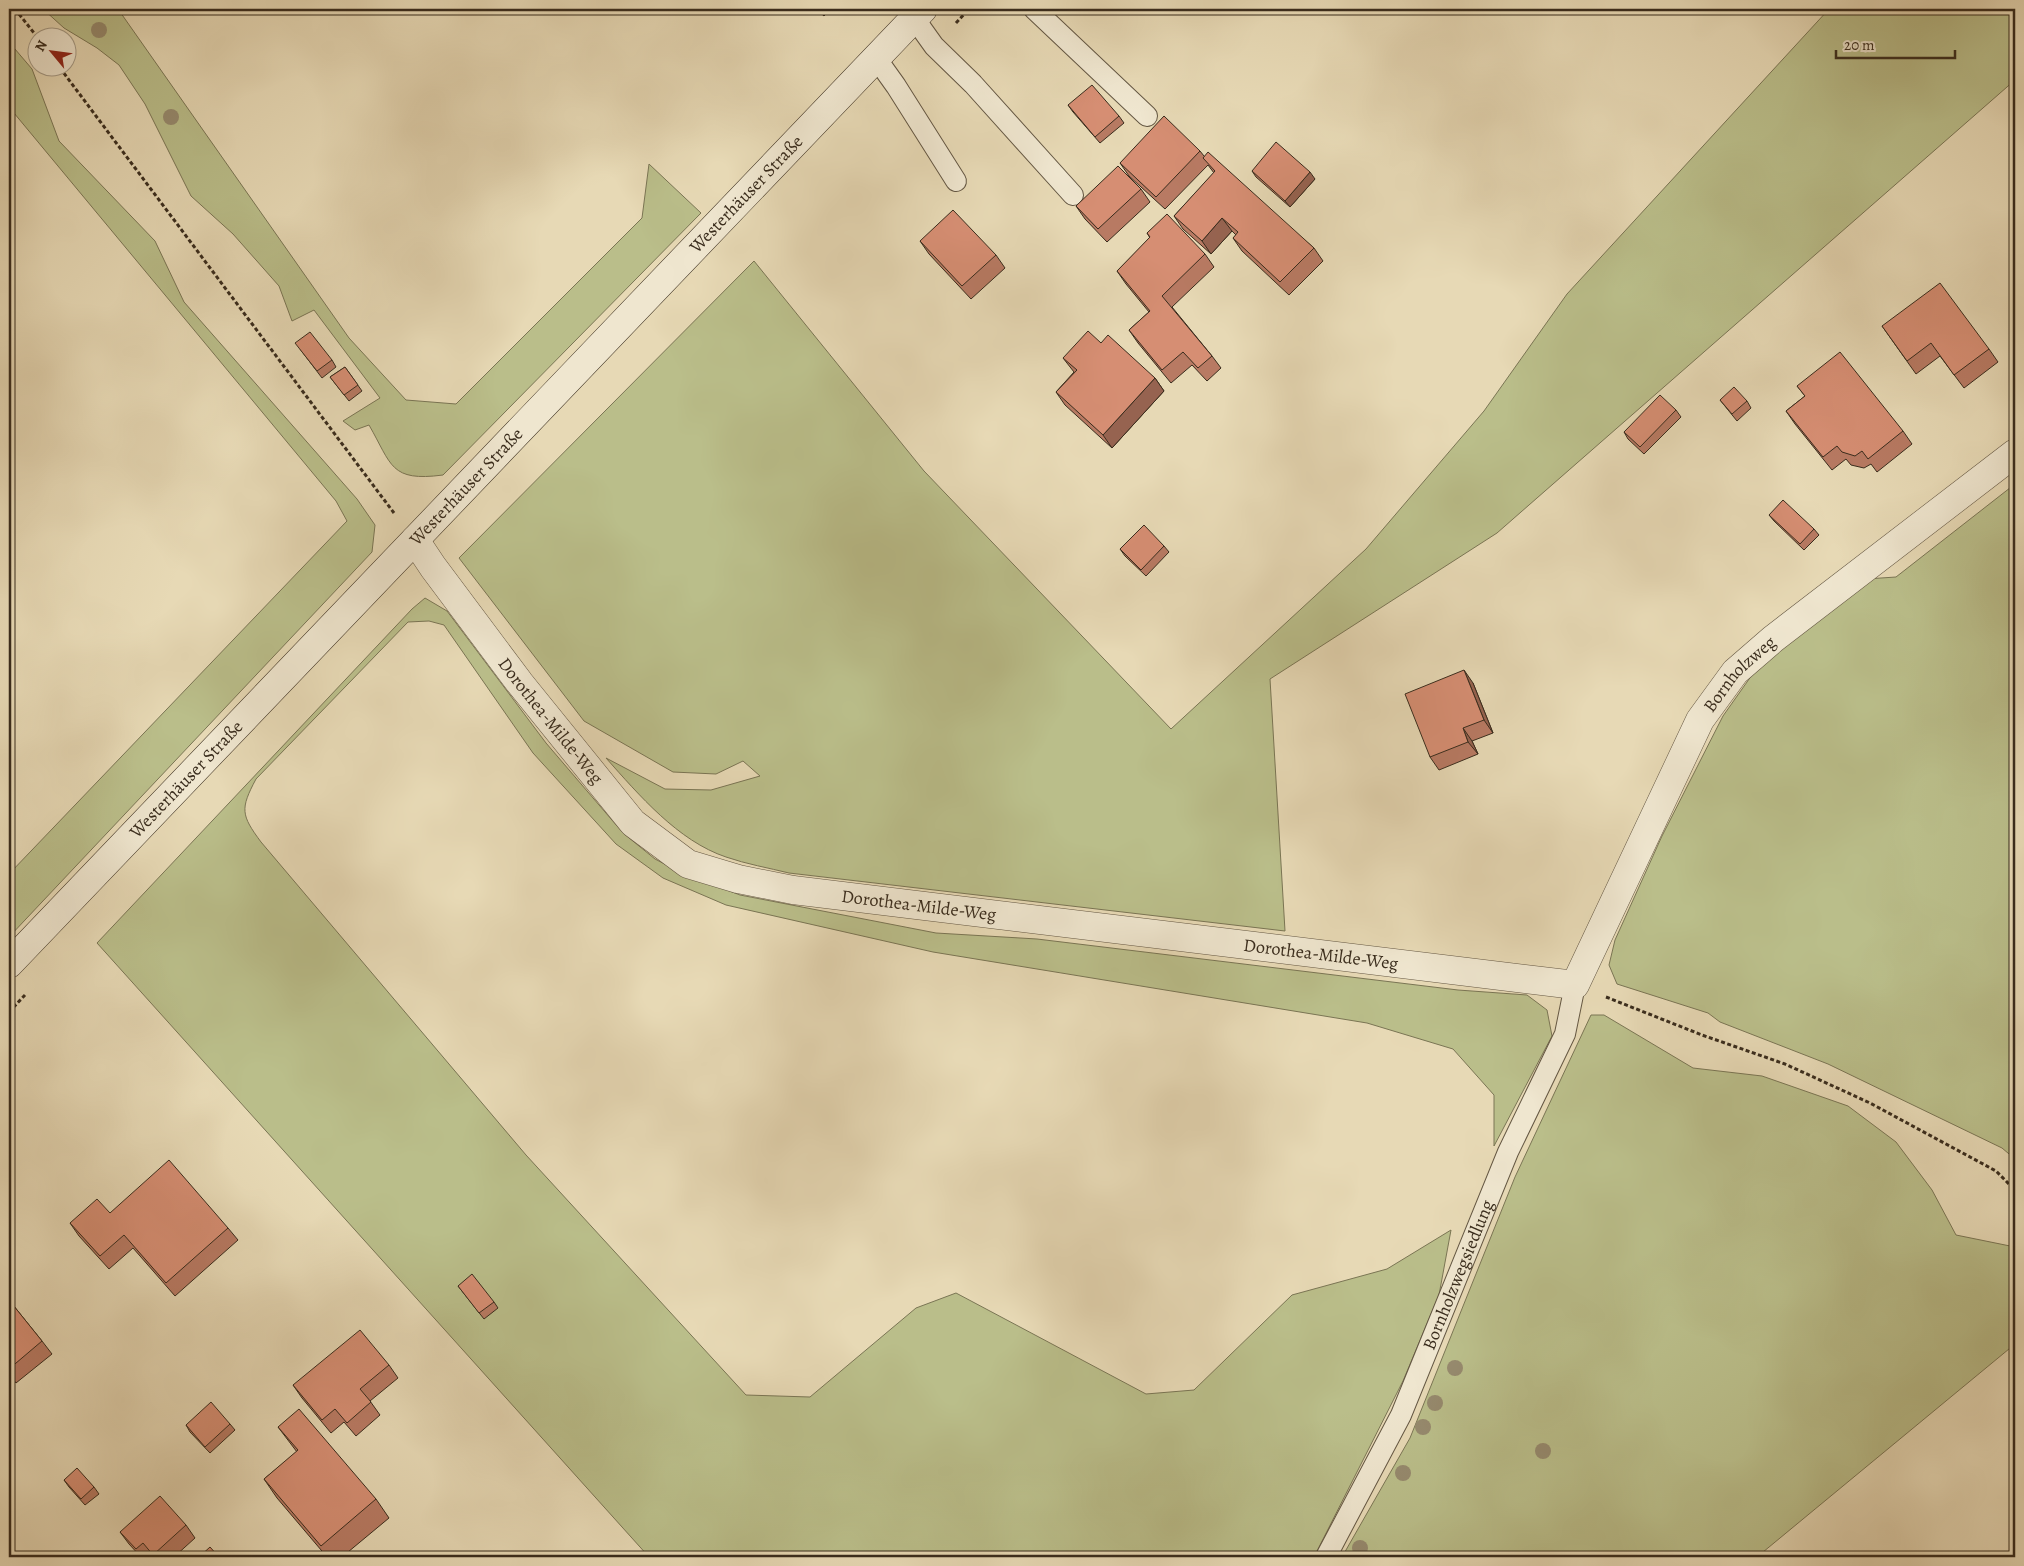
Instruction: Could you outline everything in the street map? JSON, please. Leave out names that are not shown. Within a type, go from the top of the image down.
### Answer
[{"type":"street","name":"Westerhäuser Straße","points":[[9,964],[919,13]]},
{"type":"street","name":"Bornholzweg","points":[[1575,985],[1700,720],[1734,672],[1773,639],[2015,453]]},
{"type":"street","name":"Dorothea-Milde-Weg","points":[[415,540],[432,567],[514,674],[633,823],[688,864],[738,879],[793,890],[1575,985]]},
{"type":"lane","points":[[1034,9],[1147,116]]},
{"type":"lane","points":[[919,13],[934,46],[973,84],[1073,195]]},
{"type":"lane","points":[[876,58],[956,181]]},
{"type":"lane","name":"Bornholzwegsiedlung","points":[[1326,1557],[1401,1415],[1508,1152],[1565,1034],[1575,985]]},
{"type":"path","points":[[15,9],[30,28]]},
{"type":"path","points":[[68,78],[415,540]]},
{"type":"path","points":[[1575,985],[1702,1035],[1785,1064],[1870,1103],[1996,1171],[2015,1190]]},
{"type":"green space","points":[[43,9],[118,9],[349,338],[406,400],[456,404],[642,218],[649,164],[701,213],[443,475],[412,476],[402,473],[395,468],[369,425],[355,430],[343,421],[380,398],[314,310],[292,321],[279,286],[233,234],[191,196],[145,104],[119,65],[78,36],[78,28],[64,28]]},
{"type":"green space","points":[[1829,9],[2015,9],[2015,80],[1497,533],[1270,679],[1285,931],[789,873],[749,864],[708,850],[660,815],[606,758],[665,789],[711,790],[760,776],[743,761],[716,774],[673,772],[584,721],[459,558],[754,261],[924,471],[1171,729],[1366,549],[1484,411],[1567,294]]},
{"type":"green space","points":[[9,42],[28,64],[28,78],[35,78],[59,141],[155,241],[184,302],[357,499],[375,525],[372,552],[9,937],[9,874],[347,521],[336,501],[9,107]]},
{"type":"green space","points":[[2015,484],[2015,1159],[2002,1148],[1828,1064],[1720,1022],[1708,1013],[1617,984],[1609,965],[1615,940],[1662,836],[1723,716],[1759,665],[1866,579],[1896,577]]},
{"type":"green space","points":[[425,598],[447,611],[546,743],[623,833],[655,859],[678,871],[740,895],[936,933],[1037,939],[1458,990],[1527,995],[1547,1010],[1552,1036],[1494,1146],[1494,1095],[1453,1049],[1367,1023],[933,952],[726,905],[663,878],[616,844],[533,753],[444,625],[429,621],[408,622],[256,779],[247,798],[245,805],[246,818],[261,842],[526,1155],[746,1395],[810,1397],[916,1308],[956,1293],[1146,1394],[1194,1390],[1292,1295],[1387,1269],[1451,1230],[1439,1295],[1403,1381],[1314,1557],[649,1557],[97,943],[412,609]]},
{"type":"green space","points":[[1591,1015],[1604,1015],[1693,1068],[1762,1076],[1848,1106],[1896,1142],[1932,1190],[1956,1235],[2015,1247],[2015,1344],[1757,1557],[1342,1557],[1410,1438],[1515,1177]]},
{"type":"building","points":[[1092,85],[1119,116],[1095,137],[1068,105]]},
{"type":"building","points":[[1164,116],[1200,151],[1156,197],[1120,163]]},
{"type":"building","points":[[2015,135],[2015,143],[2011,138]]},
{"type":"building","points":[[1276,142],[1310,172],[1285,201],[1252,171]]},
{"type":"building","points":[[1208,152],[1314,248],[1280,282],[1233,238],[1238,232],[1222,218],[1202,241],[1174,216],[1215,171],[1203,158]]},
{"type":"building","points":[[1118,166],[1141,189],[1098,229],[1076,206]]},
{"type":"building","points":[[953,210],[996,255],[962,286],[920,241]]},
{"type":"building","points":[[1167,214],[1205,254],[1162,296],[1212,356],[1198,368],[1183,352],[1162,370],[1129,330],[1150,311],[1117,271],[1150,237],[1147,233]]},
{"type":"building","points":[[1940,283],[1989,349],[1954,375],[1931,343],[1907,361],[1882,326]]},
{"type":"building","points":[[1088,331],[1101,343],[1108,335],[1155,378],[1103,435],[1056,392],[1077,370],[1063,358]]},
{"type":"building","points":[[310,332],[332,360],[317,371],[295,343]]},
{"type":"building","points":[[1840,352],[1903,431],[1868,459],[1862,451],[1855,456],[1842,452],[1837,446],[1823,457],[1786,411],[1805,396],[1797,386]]},
{"type":"building","points":[[345,367],[358,385],[344,395],[330,377]]},
{"type":"building","points":[[1734,387],[1747,401],[1732,414],[1720,400]]},
{"type":"building","points":[[1660,395],[1676,410],[1640,447],[1624,432]]},
{"type":"building","points":[[1783,500],[1814,529],[1800,544],[1769,515]]},
{"type":"building","points":[[1144,525],[1164,546],[1141,570],[1120,549]]},
{"type":"building","points":[[1464,670],[1484,720],[1463,728],[1468,742],[1430,757],[1405,694]]},
{"type":"building","points":[[169,1160],[228,1228],[166,1283],[124,1235],[100,1256],[70,1223],[97,1199],[110,1213]]},
{"type":"building","points":[[472,1274],[494,1302],[479,1313],[458,1286]]},
{"type":"building","points":[[9,1300],[42,1341],[9,1369]]},
{"type":"building","points":[[360,1330],[389,1365],[360,1389],[371,1402],[347,1423],[335,1409],[322,1420],[293,1385]]},
{"type":"building","points":[[211,1402],[230,1424],[205,1447],[186,1425]]},
{"type":"building","points":[[299,1409],[376,1499],[321,1546],[264,1479],[298,1450],[278,1427]]},
{"type":"building","points":[[77,1468],[94,1487],[81,1499],[64,1480]]},
{"type":"building","points":[[160,1496],[186,1525],[153,1555],[143,1543],[136,1549],[120,1532]]},
{"type":"building","points":[[210,1547],[219,1557],[199,1557]]}]
